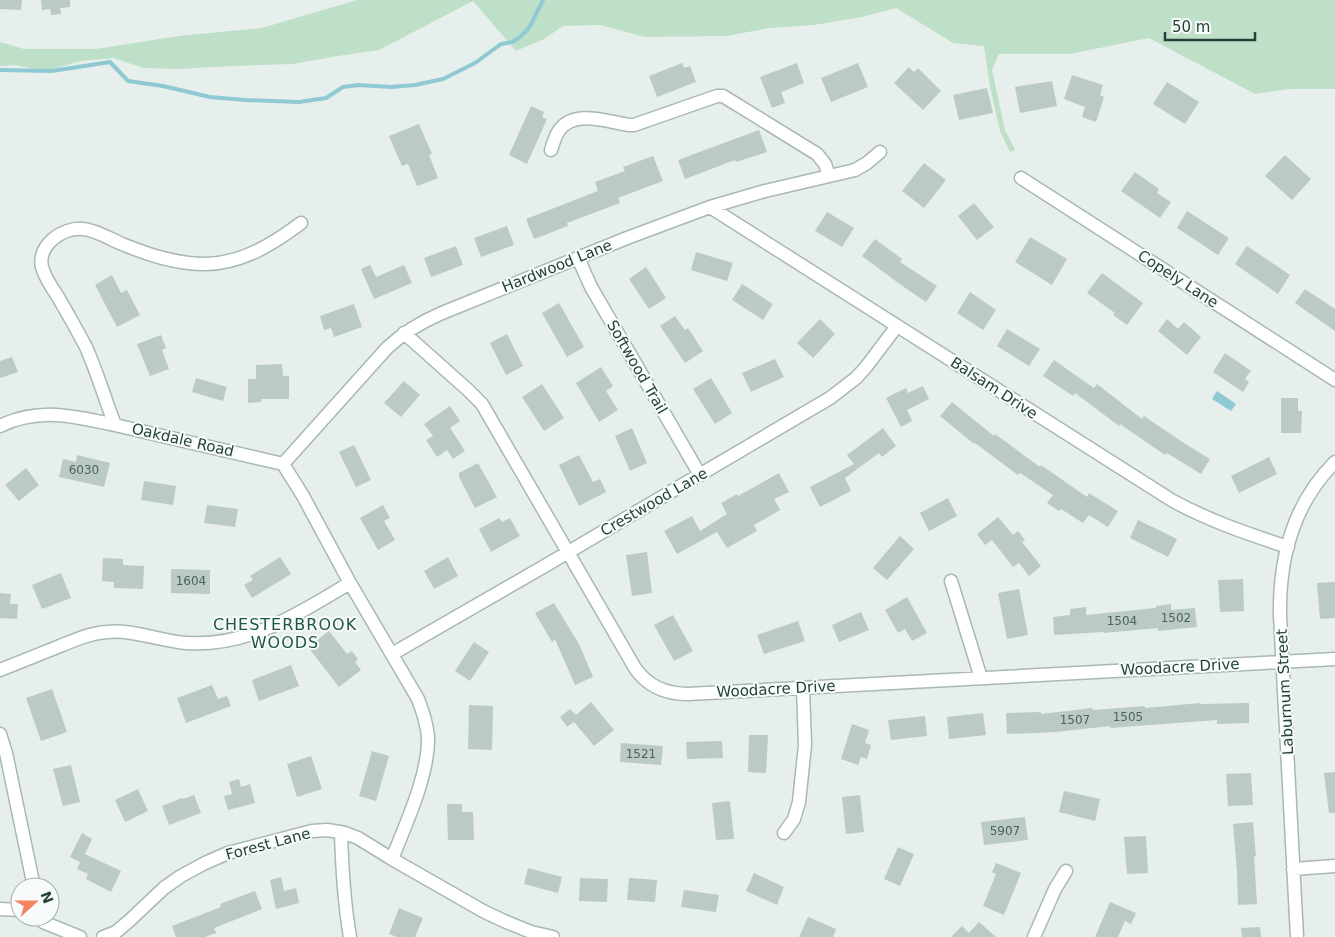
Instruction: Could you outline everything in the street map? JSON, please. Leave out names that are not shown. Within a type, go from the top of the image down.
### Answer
[{"type":"street","points":[[551,150],[559,131],[565,124],[573,120],[587,118],[634,125],[717,96],[723,96],[817,154],[825,164],[829,176]]},
{"type":"street","name":"Hardwood Lane","points":[[283,464],[387,348],[404,333],[421,323],[578,258],[710,207],[855,170],[880,152]]},
{"type":"street","name":"Copely Lane","points":[[1020,178],[1335,380]]},
{"type":"street","name":"Balsam Drive","points":[[710,207],[1173,501],[1223,525],[1288,547]]},
{"type":"street","name":"Oakdale Road","points":[[283,464],[115,425],[86,348],[48,281],[42,268],[42,260],[44,251],[50,241],[59,234],[71,229],[82,229],[160,258],[205,264],[227,262],[247,256],[266,247],[301,223]]},
{"type":"street","name":"Softwood Trail","points":[[578,258],[591,287],[700,475]]},
{"type":"street","name":"Crestwood Lane","points":[[392,654],[813,409],[844,388],[866,367],[897,326]]},
{"type":"street","name":"Woodacre Drive","points":[[404,333],[482,404],[635,668],[644,680],[672,693],[803,688],[1335,659]]},
{"type":"street","points":[[0,426],[20,418],[54,414],[78,416],[115,425]]},
{"type":"street","name":"Laburnum Street","points":[[1297,937],[1280,607],[1281,586],[1288,547],[1297,518],[1319,479],[1335,462]]},
{"type":"street","points":[[283,464],[418,699],[425,717],[428,735],[428,754],[408,820],[392,859]]},
{"type":"street","points":[[951,581],[981,678]]},
{"type":"street","points":[[0,670],[90,634],[120,631],[171,642],[196,644],[244,637],[266,630],[287,620],[350,583]]},
{"type":"street","points":[[784,833],[794,819],[800,802],[805,744],[803,688]]},
{"type":"street","points":[[0,734],[6,753],[32,877]]},
{"type":"street","name":"Forest Lane","points":[[103,937],[116,932],[164,888],[204,863],[228,853],[312,831],[327,830],[341,832],[358,838],[483,911],[504,921],[531,932],[553,937]]},
{"type":"street","points":[[341,832],[343,885],[350,937]]},
{"type":"street","points":[[1293,868],[1335,866]]},
{"type":"street","points":[[1034,937],[1055,889],[1066,871]]},
{"type":"street","points":[[58,927],[80,937]]},
{"type":"green space","points":[[357,0],[1335,0],[1335,89],[1289,89],[1255,94],[1149,38],[1070,54],[999,54],[992,70],[1005,130],[1015,150],[1010,152],[1000,131],[990,87],[984,46],[953,43],[896,8],[862,17],[814,25],[769,28],[727,36],[645,37],[600,25],[563,26],[544,39],[516,51],[473,1],[379,50],[292,64],[177,69],[144,68],[113,58],[81,61],[46,71],[15,65],[0,66],[0,42],[24,49],[95,49],[179,36],[262,28]]},
{"type":"water","points":[[1217,391],[1236,404],[1231,411],[1212,399]]},
{"type":"building","points":[[0,0],[22,0],[21,10],[0,9]]},
{"type":"building","points":[[41,0],[70,0],[70,7],[60,8],[61,14],[51,15],[50,9],[42,10]]},
{"type":"building","points":[[682,63],[684,68],[690,66],[696,82],[657,97],[649,76]]},
{"type":"building","points":[[797,63],[804,83],[781,92],[785,103],[772,108],[760,77]]},
{"type":"building","points":[[858,63],[868,87],[831,102],[821,78]]},
{"type":"building","points":[[909,67],[914,72],[918,68],[941,91],[923,110],[894,83]]},
{"type":"building","points":[[1072,75],[1103,85],[1100,95],[1104,97],[1096,122],[1082,117],[1085,107],[1064,99]]},
{"type":"building","points":[[1052,81],[1057,106],[1020,113],[1015,87]]},
{"type":"building","points":[[1167,82],[1199,102],[1185,124],[1153,104]]},
{"type":"building","points":[[987,88],[993,113],[959,120],[953,95]]},
{"type":"building","points":[[531,106],[544,112],[542,117],[547,119],[527,164],[509,155]]},
{"type":"building","points":[[419,124],[432,154],[429,155],[438,178],[417,186],[408,164],[402,166],[389,136]]},
{"type":"building","points":[[759,130],[767,152],[736,162],[735,160],[685,179],[678,160]]},
{"type":"building","points":[[1285,155],[1311,179],[1292,200],[1265,176]]},
{"type":"building","points":[[653,156],[663,181],[618,198],[620,203],[567,223],[568,226],[534,239],[526,219],[598,191],[595,182],[625,171],[623,167]]},
{"type":"building","points":[[924,163],[946,180],[924,208],[902,191]]},
{"type":"building","points":[[1135,172],[1159,189],[1157,193],[1171,202],[1160,218],[1121,191]]},
{"type":"building","points":[[974,203],[994,227],[977,240],[958,216]]},
{"type":"building","points":[[1187,211],[1229,238],[1218,255],[1177,228]]},
{"type":"building","points":[[827,212],[854,228],[842,247],[815,231]]},
{"type":"building","points":[[507,226],[514,245],[481,257],[474,238]]},
{"type":"building","points":[[1030,237],[1067,259],[1052,285],[1015,262]]},
{"type":"building","points":[[875,239],[902,259],[900,262],[937,286],[926,302],[862,256]]},
{"type":"building","points":[[456,246],[463,265],[431,277],[424,258]]},
{"type":"building","points":[[1247,246],[1290,275],[1278,294],[1235,264]]},
{"type":"building","points":[[696,252],[733,263],[727,281],[691,270]]},
{"type":"building","points":[[370,265],[376,277],[404,265],[412,283],[374,299],[361,269]]},
{"type":"building","points":[[646,267],[666,298],[649,309],[629,279]]},
{"type":"building","points":[[1102,273],[1143,303],[1127,325],[1113,315],[1115,313],[1087,293]]},
{"type":"building","points":[[112,275],[121,293],[127,290],[140,315],[117,327],[95,285]]},
{"type":"building","points":[[742,284],[773,304],[763,320],[732,300]]},
{"type":"building","points":[[1305,289],[1335,309],[1335,331],[1295,303]]},
{"type":"building","points":[[970,292],[996,310],[983,330],[957,313]]},
{"type":"building","points":[[559,303],[584,347],[567,357],[542,313]]},
{"type":"building","points":[[354,304],[362,327],[334,337],[331,328],[324,330],[320,316]]},
{"type":"building","points":[[675,316],[685,330],[688,328],[703,351],[685,363],[660,326]]},
{"type":"building","points":[[820,319],[835,334],[813,358],[797,343]]},
{"type":"building","points":[[1167,319],[1178,329],[1184,322],[1201,337],[1187,355],[1158,331]]},
{"type":"building","points":[[1007,329],[1040,349],[1029,366],[997,346]]},
{"type":"building","points":[[507,334],[523,366],[506,375],[490,343]]},
{"type":"building","points":[[161,335],[166,348],[162,350],[169,369],[150,376],[137,344]]},
{"type":"building","points":[[1225,353],[1251,371],[1245,379],[1249,382],[1243,392],[1213,372]]},
{"type":"building","points":[[12,357],[18,372],[0,378],[0,361]]},
{"type":"building","points":[[775,359],[784,377],[751,392],[742,373]]},
{"type":"building","points":[[1054,360],[1094,388],[1097,384],[1142,419],[1144,416],[1210,459],[1201,474],[1167,453],[1165,455],[1120,424],[1119,426],[1075,393],[1073,396],[1043,376]]},
{"type":"building","points":[[282,364],[283,376],[289,376],[289,399],[261,399],[261,402],[248,403],[248,379],[256,379],[256,365]]},
{"type":"building","points":[[601,367],[613,386],[606,391],[618,410],[599,422],[576,383]]},
{"type":"building","points":[[196,378],[227,387],[223,401],[192,392]]},
{"type":"building","points":[[711,378],[732,413],[715,424],[693,389]]},
{"type":"building","points":[[404,381],[420,395],[401,417],[384,403]]},
{"type":"building","points":[[542,384],[564,418],[544,431],[522,397]]},
{"type":"building","points":[[923,386],[929,399],[907,410],[912,421],[901,427],[886,398],[906,388],[908,393]]},
{"type":"building","points":[[1281,398],[1298,398],[1298,411],[1302,411],[1301,433],[1281,433]]},
{"type":"building","points":[[952,402],[994,436],[995,434],[1040,467],[1041,465],[1087,497],[1089,493],[1118,511],[1108,527],[1089,515],[1083,523],[1061,509],[1059,511],[1047,503],[1053,495],[1020,473],[1018,475],[974,444],[940,416]]},
{"type":"building","points":[[450,406],[460,421],[450,428],[465,451],[453,459],[447,450],[437,457],[426,440],[433,436],[424,424]]},
{"type":"building","points":[[632,428],[647,463],[630,471],[615,436]]},
{"type":"building","points":[[883,428],[896,446],[882,457],[879,453],[845,478],[851,491],[820,507],[810,487],[854,464],[847,455]]},
{"type":"building","points":[[354,445],[371,480],[356,487],[339,452]]},
{"type":"building","points":[[77,455],[110,463],[104,487],[59,477],[63,459],[76,462]]},
{"type":"building","points":[[579,455],[593,482],[600,479],[606,492],[579,506],[559,465]]},
{"type":"building","points":[[1269,457],[1277,474],[1239,493],[1231,476]]},
{"type":"building","points":[[478,463],[497,497],[475,508],[459,477],[459,473]]},
{"type":"building","points":[[26,468],[39,485],[19,501],[5,485]]},
{"type":"building","points":[[779,473],[789,492],[774,499],[780,510],[754,525],[757,531],[727,548],[717,532],[677,554],[664,531],[692,516],[700,531],[727,514],[721,503],[737,494],[738,496]]},
{"type":"building","points":[[144,481],[176,486],[173,505],[141,500]]},
{"type":"building","points":[[948,498],[957,516],[929,531],[920,513]]},
{"type":"building","points":[[207,505],[238,509],[235,527],[204,523]]},
{"type":"building","points":[[383,505],[390,518],[384,521],[395,540],[378,550],[360,518]]},
{"type":"building","points":[[998,517],[1013,535],[1018,531],[1025,540],[1022,542],[1041,566],[1029,576],[1019,563],[1013,567],[992,540],[985,545],[977,534]]},
{"type":"building","points":[[499,518],[502,522],[510,518],[520,536],[491,552],[479,529]]},
{"type":"building","points":[[1138,520],[1177,539],[1168,557],[1130,538]]},
{"type":"building","points":[[900,536],[914,549],[887,580],[873,568]]},
{"type":"building","points":[[647,552],[652,593],[632,596],[626,555]]},
{"type":"building","points":[[280,557],[291,574],[252,598],[244,585],[253,580],[250,576]]},
{"type":"building","points":[[448,557],[458,576],[434,589],[424,571]]},
{"type":"building","points":[[103,558],[123,559],[123,565],[144,566],[143,589],[114,588],[114,582],[102,581]]},
{"type":"building","points":[[171,569],[210,570],[210,594],[171,593]]},
{"type":"building","points":[[61,573],[71,598],[42,609],[32,585]]},
{"type":"building","points":[[1243,579],[1244,611],[1220,612],[1218,580]]},
{"type":"building","points":[[1335,582],[1335,618],[1320,619],[1317,583]]},
{"type":"building","points":[[1019,589],[1028,635],[1007,639],[998,593]]},
{"type":"building","points":[[0,593],[11,594],[10,604],[18,604],[17,619],[0,618]]},
{"type":"building","points":[[907,597],[927,633],[912,641],[905,629],[898,633],[885,610]]},
{"type":"building","points":[[554,603],[579,644],[593,677],[575,685],[555,639],[552,642],[535,613]]},
{"type":"building","points":[[1171,604],[1171,610],[1195,608],[1197,627],[1158,631],[1158,628],[1054,635],[1053,617],[1070,615],[1070,609],[1086,607],[1086,615],[1156,608],[1156,606]]},
{"type":"building","points":[[861,612],[869,630],[839,642],[832,625]]},
{"type":"building","points":[[673,615],[693,651],[674,661],[654,625]]},
{"type":"building","points":[[798,621],[805,641],[764,654],[757,635]]},
{"type":"building","points":[[329,631],[347,654],[352,651],[358,659],[355,662],[361,670],[339,687],[308,647]]},
{"type":"building","points":[[474,642],[489,652],[470,681],[455,671]]},
{"type":"building","points":[[291,665],[299,686],[259,701],[252,680]]},
{"type":"building","points":[[212,685],[218,699],[227,696],[231,706],[186,723],[177,698]]},
{"type":"building","points":[[52,689],[67,732],[41,741],[26,698]]},
{"type":"building","points":[[591,702],[614,730],[594,746],[574,722],[567,727],[560,717],[570,709],[576,715]]},
{"type":"building","points":[[1200,703],[1249,703],[1249,723],[1217,724],[1217,720],[1007,734],[1006,713],[1041,712],[1041,714],[1092,708],[1093,710],[1145,706],[1145,708]]},
{"type":"building","points":[[469,705],[493,706],[492,750],[468,749]]},
{"type":"building","points":[[983,713],[986,735],[949,739],[947,717]]},
{"type":"building","points":[[925,716],[927,736],[891,740],[888,720]]},
{"type":"building","points":[[852,724],[869,730],[865,743],[871,745],[867,759],[861,757],[858,765],[841,759]]},
{"type":"building","points":[[749,735],[768,735],[766,773],[748,772]]},
{"type":"building","points":[[722,741],[723,758],[687,759],[686,742]]},
{"type":"building","points":[[621,743],[663,746],[661,765],[620,762]]},
{"type":"building","points":[[372,751],[389,756],[376,801],[359,796]]},
{"type":"building","points":[[311,756],[322,789],[297,797],[287,764]]},
{"type":"building","points":[[71,765],[80,802],[63,806],[53,769]]},
{"type":"building","points":[[1335,772],[1335,813],[1329,813],[1324,773]]},
{"type":"building","points":[[1251,773],[1253,805],[1228,806],[1226,774]]},
{"type":"building","points":[[239,779],[241,787],[250,784],[255,803],[228,810],[224,796],[232,794],[229,782]]},
{"type":"building","points":[[138,789],[148,811],[125,822],[115,800]]},
{"type":"building","points":[[1064,791],[1100,799],[1095,821],[1059,812]]},
{"type":"building","points":[[194,795],[201,813],[169,825],[162,806]]},
{"type":"building","points":[[860,795],[864,832],[846,834],[842,797]]},
{"type":"building","points":[[730,801],[734,839],[716,840],[712,803]]},
{"type":"building","points":[[447,804],[462,804],[462,812],[473,812],[474,840],[448,840]]},
{"type":"building","points":[[1025,817],[1028,840],[984,845],[981,822]]},
{"type":"building","points":[[1253,822],[1257,904],[1238,905],[1233,824]]},
{"type":"building","points":[[82,833],[92,839],[85,854],[121,871],[111,892],[86,879],[88,874],[77,869],[80,862],[70,857]]},
{"type":"building","points":[[1146,836],[1148,873],[1127,874],[1124,837]]},
{"type":"building","points":[[898,847],[914,854],[900,886],[884,879]]},
{"type":"building","points":[[996,863],[1021,873],[1004,915],[983,906],[996,874],[992,872]]},
{"type":"building","points":[[528,868],[562,877],[558,893],[524,884]]},
{"type":"building","points":[[754,873],[784,887],[777,905],[746,891]]},
{"type":"building","points":[[281,877],[284,891],[296,888],[299,903],[276,909],[270,880]]},
{"type":"building","points":[[580,878],[608,879],[607,902],[579,901]]},
{"type":"building","points":[[629,878],[657,880],[655,902],[627,900]]},
{"type":"building","points":[[684,890],[719,895],[716,912],[681,907]]},
{"type":"building","points":[[255,891],[262,909],[214,928],[216,933],[205,937],[176,937],[172,926],[221,907],[220,904]]},
{"type":"building","points":[[1110,902],[1136,913],[1131,924],[1125,921],[1118,937],[1095,937]]},
{"type":"building","points":[[399,908],[423,918],[415,937],[397,937],[389,934]]},
{"type":"building","points":[[808,917],[836,929],[833,937],[799,937]]},
{"type":"building","points":[[979,922],[996,937],[951,937],[962,926],[969,933]]},
{"type":"building","points":[[1260,927],[1261,937],[1242,937],[1241,928]]},
{"type":"waterway","points":[[0,70],[52,71],[110,62],[128,81],[163,86],[210,97],[299,102],[326,98],[343,87],[358,85],[391,87],[415,85],[443,79],[475,63],[501,44],[512,42],[519,38],[529,28],[543,0]]},
{"type":"district","name":"CHESTERBROOK WOODS","points":[[285,633]]}]
